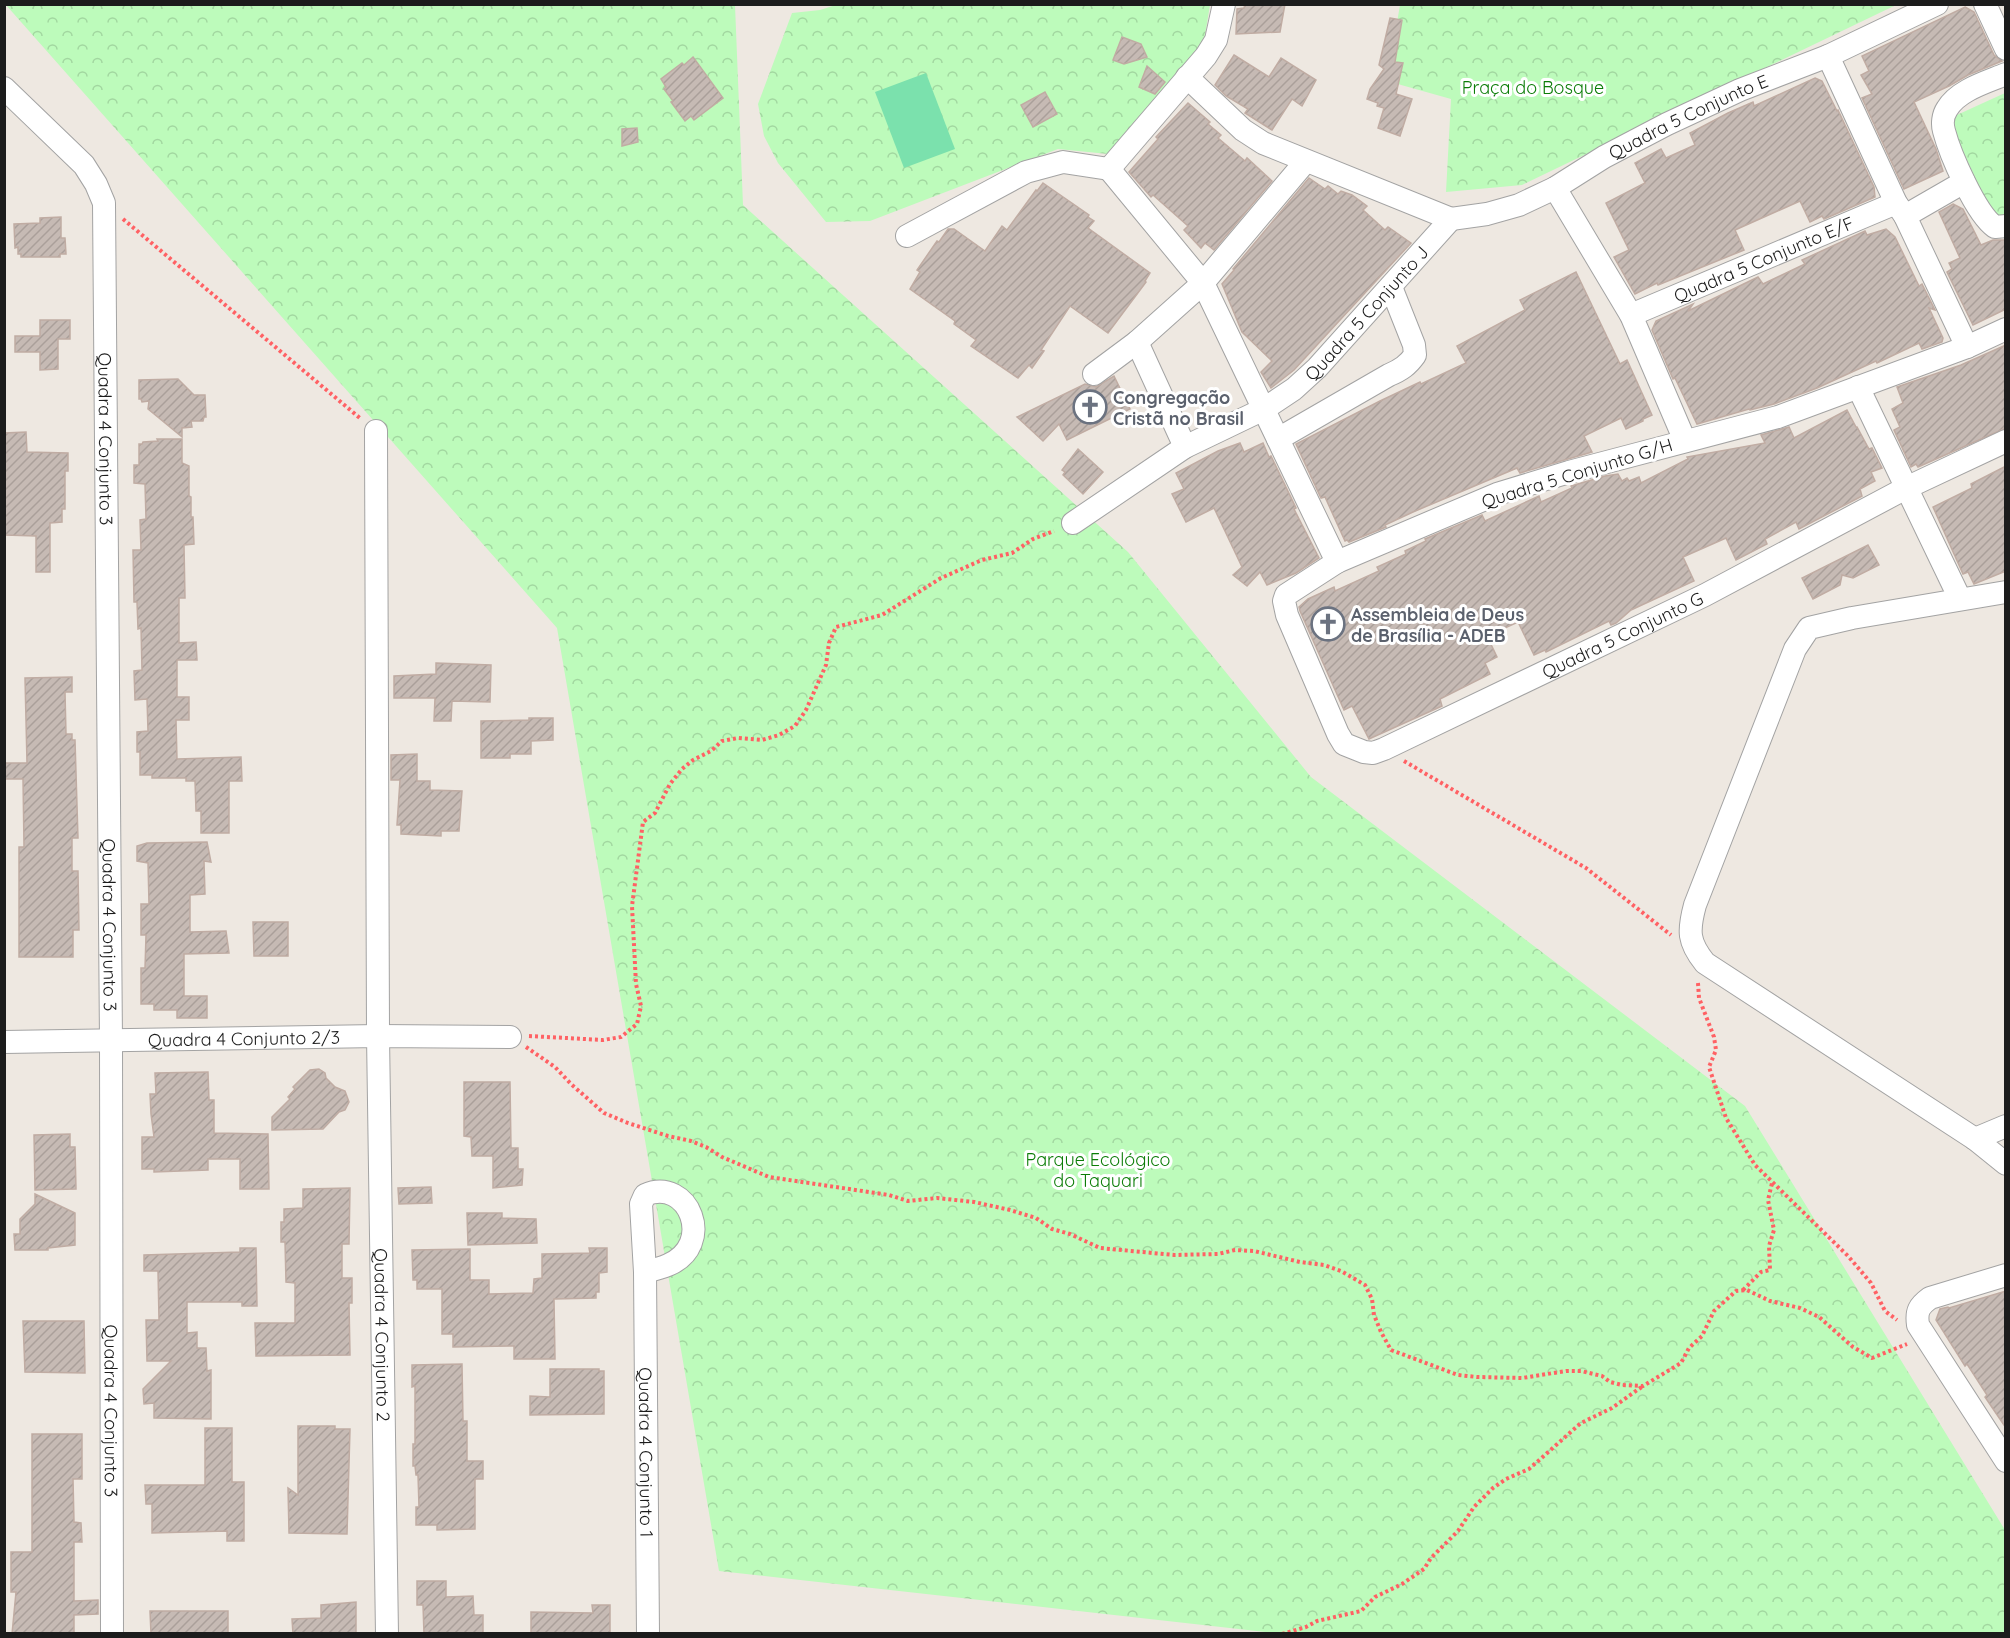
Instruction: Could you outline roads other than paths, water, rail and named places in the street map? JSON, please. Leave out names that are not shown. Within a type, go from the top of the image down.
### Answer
[{"type":"street","points":[[1109,169],[1206,56],[1216,40],[1224,4]]},
{"type":"street","name":"Quadra 5 Conjunto E","points":[[1451,219],[1486,214],[1519,205],[1555,188],[1605,157],[1667,124],[1740,90],[1828,56],[1937,4]]},
{"type":"street","points":[[1985,4],[2006,49]]},
{"type":"street","points":[[1828,56],[1967,346]]},
{"type":"street","points":[[2006,74],[1964,94],[1950,104],[1945,111],[1944,130],[1964,182],[1988,222],[1995,227],[2006,226]]},
{"type":"street","points":[[1187,77],[1243,130],[1263,143],[1451,219]]},
{"type":"street","name":"Quadra 4 Conjunto 3","points":[[4,88],[84,165],[104,203],[111,1041],[112,1634]]},
{"type":"street","points":[[1094,374],[1137,342],[1203,283],[1306,161]]},
{"type":"street","points":[[907,236],[1026,172],[1063,162],[1109,169],[1203,283],[1337,562]]},
{"type":"street","name":"Quadra 5 Conjunto E/F","points":[[1631,315],[1964,182]]},
{"type":"street","points":[[1555,188],[1631,315],[1685,441]]},
{"type":"street","name":"Quadra 5 Conjunto J","points":[[1073,523],[1185,447],[1263,410],[1294,389],[1317,368],[1451,219]]},
{"type":"street","points":[[1278,439],[1403,369],[1410,362],[1415,355],[1414,345],[1391,287]]},
{"type":"street","name":"Quadra 5 Conjunto G/H","points":[[1338,734],[1287,615],[1284,601],[1286,595],[1337,562],[1497,494],[1569,472],[1778,417],[1967,346],[2006,329]]},
{"type":"street","points":[[1137,342],[1185,447]]},
{"type":"street","points":[[1858,387],[1960,599]]},
{"type":"street","points":[[376,431],[378,1036]]},
{"type":"street","name":"Quadra 5 Conjunto G","points":[[1338,734],[1344,744],[1364,752],[1373,753],[1384,749],[1705,595],[1906,488],[2006,441]]},
{"type":"street","points":[[2006,592],[1852,618],[1809,628],[1795,649],[1691,921],[1691,938],[1695,950],[1706,963],[1975,1139],[2006,1164]]},
{"type":"street","name":"Quadra 4 Conjunto 2/3","points":[[4,1042],[378,1036],[510,1037]]},
{"type":"street","name":"Quadra 4 Conjunto 2","points":[[378,1036],[387,1634]]},
{"type":"street","points":[[1975,1139],[2006,1126]]},
{"type":"street","name":"Quadra 4 Conjunto 1","points":[[645,1272],[648,1634]]},
{"type":"street","points":[[2006,1275],[1930,1298],[1917,1310],[1921,1330],[2006,1461]]},
{"type":"place","name":"Congregação Cristã no Brasil","points":[[1090,407]]},
{"type":"place","name":"Assembleia de Deus de Brasília - ADEB","points":[[1328,624]]},
{"type":"park label","name":"Praça do Bosque","points":[[1533,87]]},
{"type":"park label","name":"Parque Ecológico do Taquari","points":[[1098,1169]]}]
